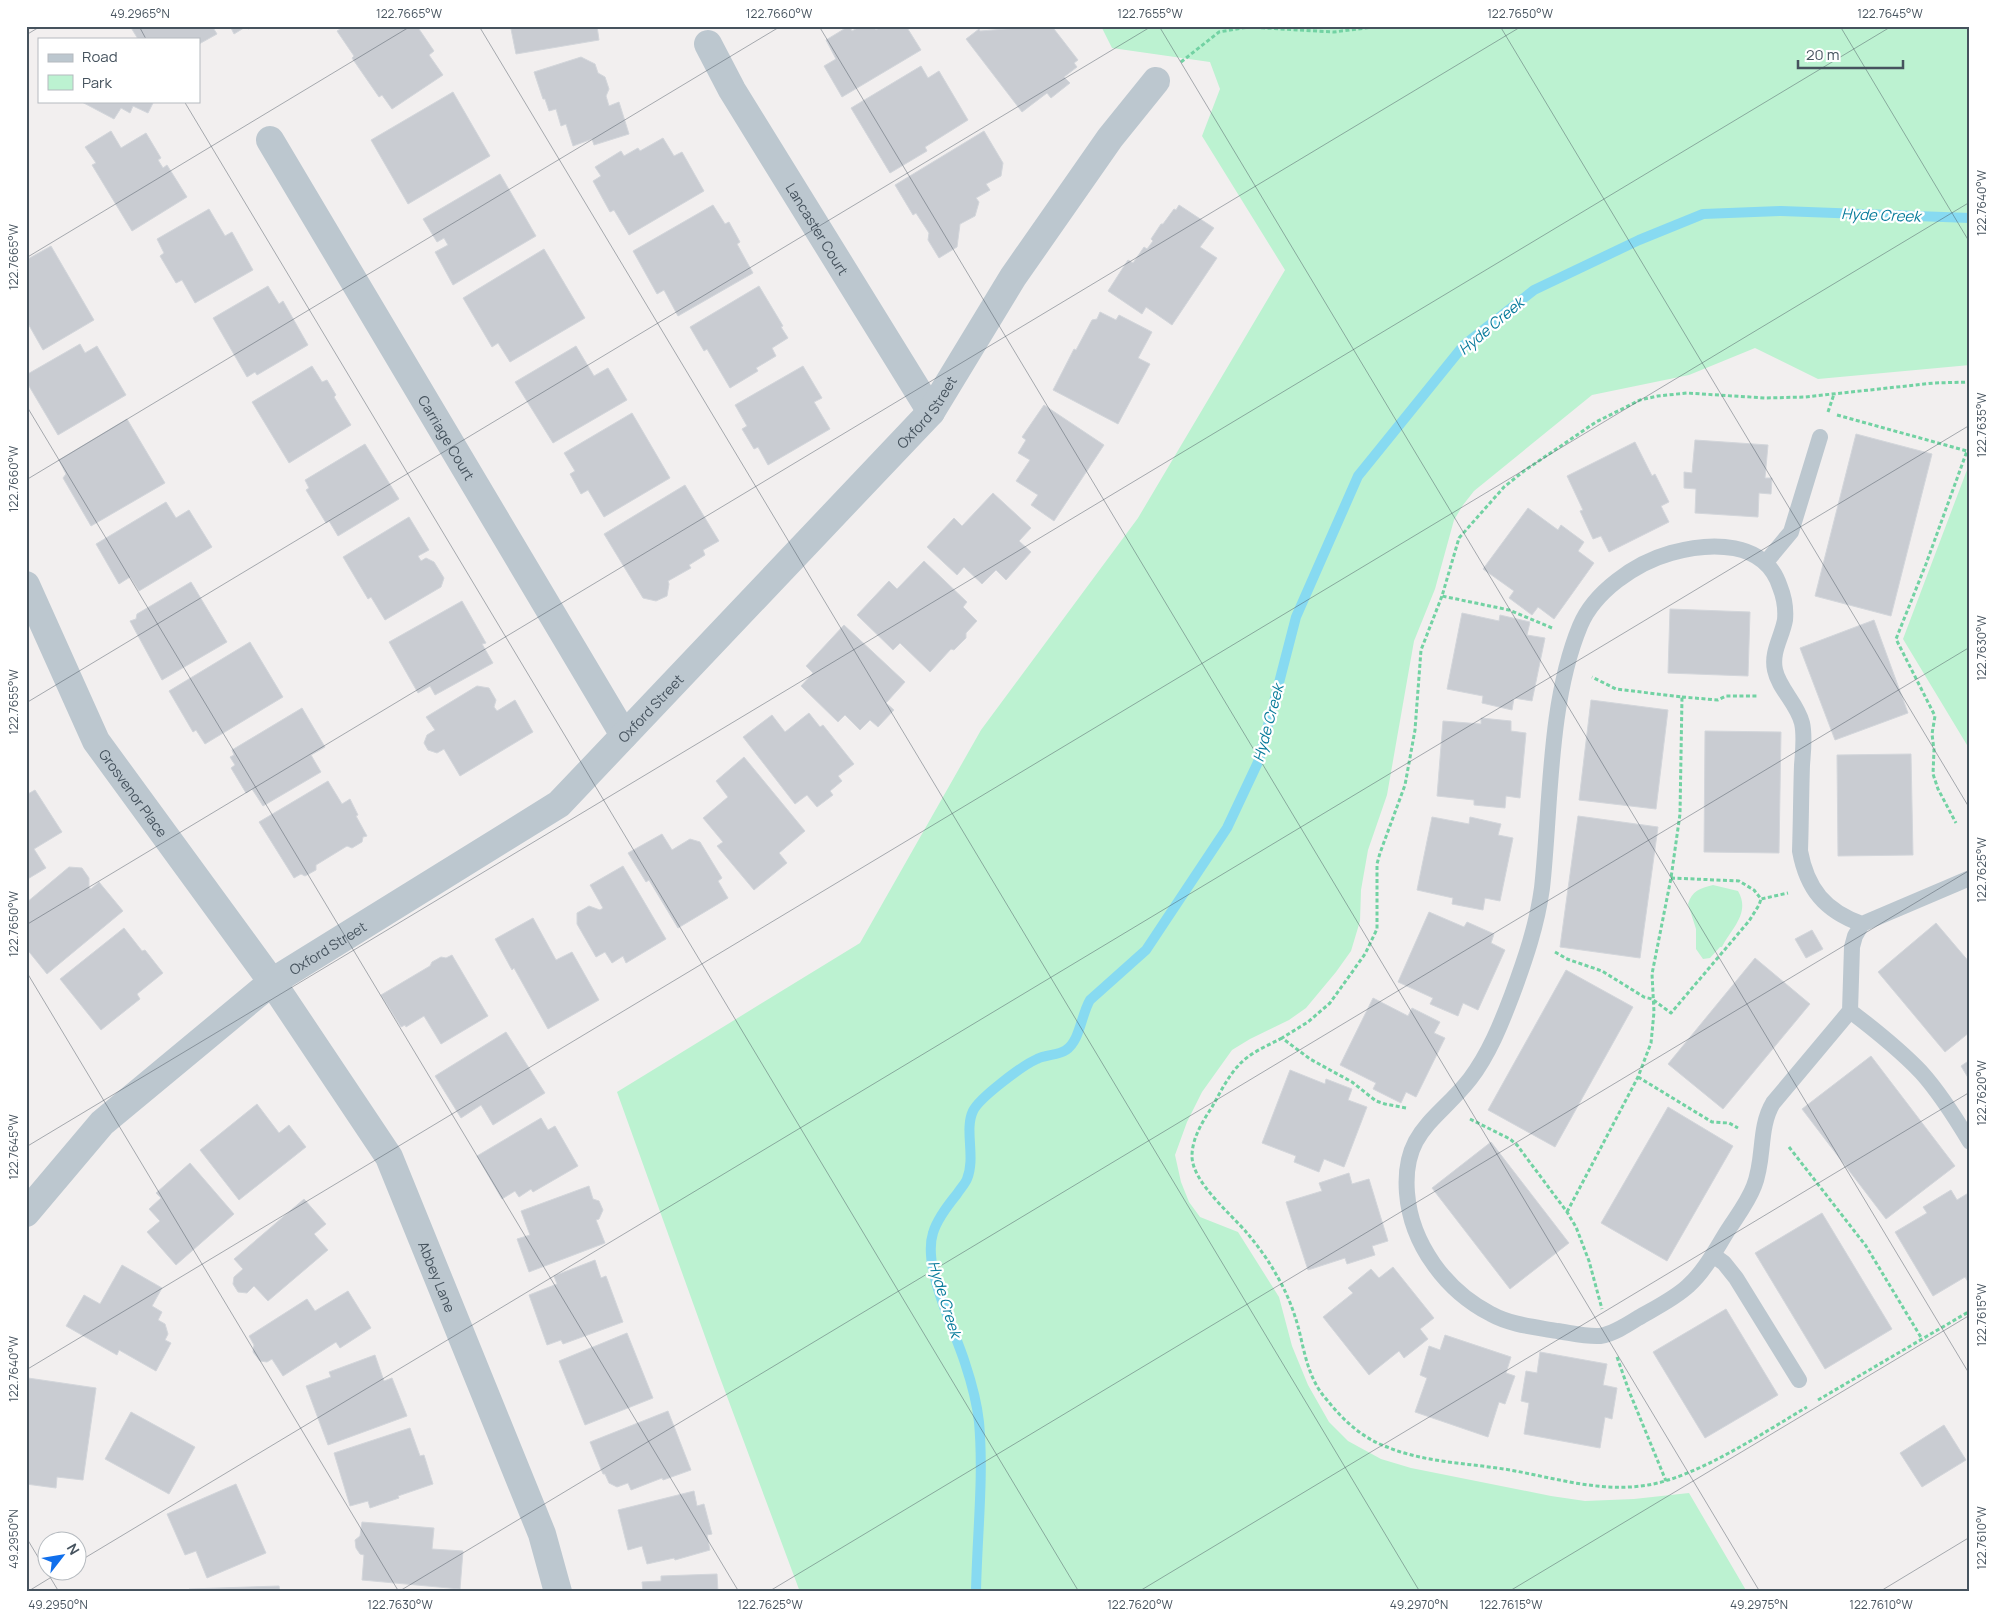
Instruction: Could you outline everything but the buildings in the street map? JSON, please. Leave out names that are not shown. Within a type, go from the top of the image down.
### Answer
[{"type":"street","name":"Lancaster Court","points":[[708,44],[732,90],[930,412]]},
{"type":"street","name":"Oxford Street","points":[[26,1212],[102,1123],[272,982],[559,804],[930,412],[1019,269],[1110,138],[1156,81]]},
{"type":"street","name":"Carriage Court","points":[[270,140],[624,735]]},
{"type":"street","name":"Grosvenor Place","points":[[26,586],[96,741],[272,982]]},
{"type":"street","name":"Abbey Lane","points":[[272,982],[389,1157],[542,1534],[558,1592]]},
{"type":"lane","points":[[1766,562],[1791,532],[1820,437]]},
{"type":"lane","points":[[1862,924],[1837,912],[1812,888],[1802,864],[1800,851],[1803,730],[1797,709],[1777,677],[1774,668],[1774,655],[1784,624],[1785,607],[1777,578],[1766,562],[1753,554],[1734,548],[1712,546],[1690,548],[1646,563],[1615,583],[1590,608],[1580,626],[1568,666],[1557,720],[1542,889],[1530,945],[1504,1016],[1485,1056],[1472,1077],[1414,1142],[1409,1159],[1406,1178],[1407,1198],[1412,1222],[1421,1244],[1449,1283],[1469,1300],[1493,1315],[1516,1323],[1586,1336],[1610,1334],[1684,1290],[1698,1276],[1713,1255],[1745,1204],[1754,1185],[1761,1159],[1766,1117],[1777,1097],[1850,1011],[1852,947],[1855,936],[1862,924],[1970,878]]},
{"type":"lane","points":[[1850,1011],[1897,1048],[1921,1072],[1944,1102],[1970,1142]]},
{"type":"lane","points":[[1713,1255],[1724,1263],[1736,1278],[1799,1380]]},
{"type":"path","points":[[1156,81],[1219,32],[1248,27],[1334,32],[1381,26]]},
{"type":"path","points":[[1970,382],[1934,383],[1805,397],[1765,398],[1686,393],[1640,400],[1596,422],[1524,471],[1504,487],[1460,538],[1442,596],[1421,650],[1415,730],[1407,774],[1402,795],[1377,864],[1377,929],[1365,954],[1330,1003],[1308,1022],[1249,1057],[1232,1074],[1195,1139],[1193,1162],[1214,1198],[1256,1244],[1284,1287],[1298,1329],[1307,1366],[1314,1383],[1324,1398],[1360,1434],[1387,1447],[1420,1457],[1508,1470],[1590,1486],[1629,1487],[1666,1481],[1699,1467],[1743,1444],[1970,1312]]},
{"type":"path","points":[[1828,413],[1967,452],[1896,639],[1935,716],[1932,734],[1934,750],[1933,774],[1938,789],[1956,823]]},
{"type":"path","points":[[1442,596],[1510,610],[1522,616]]},
{"type":"path","points":[[1568,666],[1616,690],[1718,700],[1726,696],[1736,696]]},
{"type":"path","points":[[1567,1212],[1638,1077],[1651,1044],[1653,1032],[1652,974],[1671,878],[1681,799],[1682,697]]},
{"type":"path","points":[[1671,878],[1740,881],[1748,885],[1760,899]]},
{"type":"path","points":[[1760,899],[1812,888]]},
{"type":"path","points":[[1530,945],[1555,952],[1567,959],[1602,971],[1644,998],[1652,999],[1671,1013],[1748,921],[1759,905],[1760,899]]},
{"type":"path","points":[[1282,1038],[1310,1058],[1352,1082],[1376,1101],[1439,1112],[1510,1139],[1517,1145],[1567,1212],[1581,1239],[1594,1284]]},
{"type":"path","points":[[1638,1077],[1712,1122],[1734,1125],[1763,1141]]},
{"type":"path","points":[[1766,1117],[1866,1246],[1922,1339]]},
{"type":"path","points":[[1610,1334],[1629,1391],[1666,1481]]},
{"type":"green space","points":[[1101,26],[1970,26],[1970,365],[1818,379],[1755,348],[1689,375],[1592,395],[1474,491],[1454,520],[1435,589],[1414,641],[1387,795],[1368,850],[1361,890],[1360,921],[1351,951],[1306,1008],[1289,1020],[1232,1050],[1202,1092],[1187,1122],[1175,1155],[1181,1182],[1189,1202],[1200,1217],[1238,1232],[1279,1297],[1292,1346],[1308,1385],[1329,1422],[1348,1441],[1381,1459],[1411,1468],[1551,1496],[1585,1501],[1634,1499],[1689,1493],[1747,1592],[800,1592],[716,1367],[617,1092],[860,943],[981,730],[1138,518],[1285,270],[1202,136],[1220,89],[1210,62],[1112,48]]},
{"type":"green space","points":[[1970,462],[1970,750],[1903,639]]},
{"type":"green space","points":[[1713,885],[1738,891],[1742,906],[1741,914],[1722,947],[1710,958],[1703,959],[1696,949],[1696,929],[1688,904],[1697,891]]},
{"type":"waterway","name":"Hyde Creek","points":[[976,1592],[981,1464],[978,1415],[974,1392],[967,1370],[935,1280],[931,1247],[937,1223],[967,1179],[970,1162],[970,1127],[973,1111],[992,1090],[1030,1062],[1063,1052],[1071,1046],[1090,1000],[1146,950],[1227,828],[1259,760],[1296,617],[1358,476],[1464,345],[1534,290],[1639,240],[1703,214],[1781,211],[1970,218]]}]
